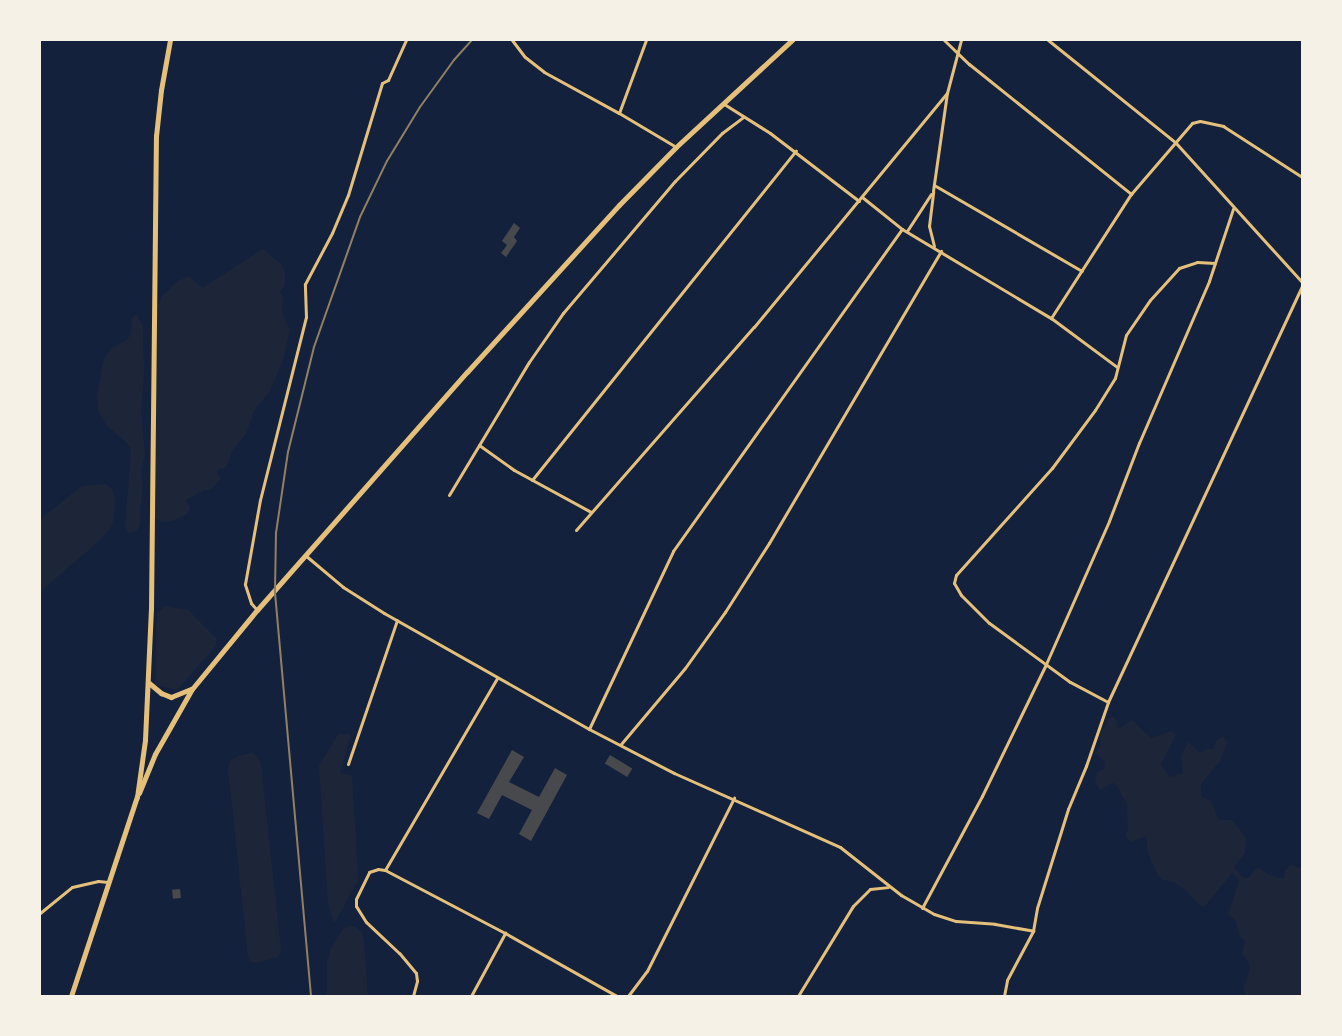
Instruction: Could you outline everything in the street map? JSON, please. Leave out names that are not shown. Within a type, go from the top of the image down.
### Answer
[{"type":"main road","points":[[137,797],[146,740],[148,683],[156,136],[161,90],[170,40]]},
{"type":"main road","points":[[70,996],[137,797],[155,754],[192,689],[256,610],[618,205],[676,147],[792,40]]},
{"type":"main road","points":[[148,683],[171,697],[192,689]]},
{"type":"street","points":[[256,610],[251,603],[245,584],[260,500],[306,317],[305,284],[332,233],[348,195],[382,83],[388,80],[406,40]]},
{"type":"street","points":[[512,40],[525,57],[544,72],[676,147]]},
{"type":"street","points":[[619,113],[646,40]]},
{"type":"street","points":[[944,40],[957,54],[1130,194]]},
{"type":"street","points":[[934,247],[929,226],[933,191],[948,93],[961,40]]},
{"type":"street","points":[[1048,40],[1175,142],[1233,209],[1302,282]]},
{"type":"street","points":[[576,530],[754,327],[948,93]]},
{"type":"street","points":[[724,104],[796,151],[858,201]]},
{"type":"street","points":[[449,495],[545,337],[563,313],[675,181],[722,133],[743,117]]},
{"type":"street","points":[[1051,318],[1130,194],[1192,123],[1200,121],[1212,123],[1238,134],[1302,177]]},
{"type":"street","points":[[532,480],[796,151]]},
{"type":"street","points":[[934,185],[1082,271]]},
{"type":"street","points":[[907,231],[933,191]]},
{"type":"street","points":[[862,197],[902,229],[1051,318],[1117,368]]},
{"type":"street","points":[[922,908],[982,796],[1046,664],[1109,521],[1215,263],[1233,209]]},
{"type":"street","points":[[589,729],[673,551],[902,229]]},
{"type":"street","points":[[621,744],[686,668],[725,612],[769,543],[941,251]]},
{"type":"street","points":[[1108,702],[1070,682],[990,623],[961,595],[954,583],[956,575],[1052,468],[1095,410],[1115,378],[1126,335],[1134,321],[1171,275],[1186,264],[1197,262],[1215,263]]},
{"type":"street","points":[[1004,996],[1007,980],[1033,930],[1037,908],[1068,809],[1108,702],[1302,286]]},
{"type":"street","points":[[479,445],[532,480],[591,512]]},
{"type":"street","points":[[305,556],[343,587],[397,620],[589,729],[621,744],[674,774],[734,798],[840,847],[877,874],[889,887],[922,908],[945,919],[1033,930]]},
{"type":"street","points":[[348,764],[397,620]]},
{"type":"street","points":[[385,870],[497,678]]},
{"type":"street","points":[[628,996],[647,971],[734,798]]},
{"type":"street","points":[[413,996],[417,981],[416,973],[399,953],[366,922],[356,906],[356,899],[369,872],[378,869],[385,870],[506,933],[617,996]]},
{"type":"street","points":[[40,913],[72,888],[98,881],[108,882]]},
{"type":"street","points":[[798,996],[853,906],[870,889],[889,887]]},
{"type":"street","points":[[471,996],[506,933]]},
{"type":"shaded area","points":[[263,249],[282,265],[285,274],[285,284],[280,292],[283,298],[283,316],[290,329],[283,361],[269,392],[254,411],[246,434],[232,451],[225,468],[218,469],[217,473],[221,478],[210,490],[204,490],[186,500],[190,509],[187,514],[172,521],[162,522],[154,518],[157,307],[163,295],[178,281],[189,276],[202,288]]},
{"type":"shaded area","points":[[136,314],[143,326],[144,376],[141,410],[145,455],[141,472],[143,487],[140,511],[141,521],[137,531],[128,533],[125,528],[131,449],[125,441],[106,425],[98,411],[97,395],[104,359],[111,348],[127,340],[131,333],[132,318]]},
{"type":"shaded area","points":[[106,484],[112,489],[115,501],[114,519],[110,529],[99,541],[40,592],[40,519],[82,486]]},
{"type":"shaded area","points":[[164,606],[188,610],[216,638],[216,646],[177,690],[155,685],[157,614]]},
{"type":"shaded area","points":[[1112,716],[1118,721],[1117,726],[1119,728],[1132,720],[1151,738],[1171,731],[1176,735],[1161,765],[1170,777],[1183,773],[1181,756],[1188,742],[1201,753],[1206,749],[1213,749],[1217,740],[1223,737],[1228,742],[1220,761],[1201,784],[1201,796],[1211,801],[1219,820],[1232,820],[1246,838],[1245,853],[1234,867],[1242,877],[1249,878],[1255,869],[1259,868],[1269,875],[1284,879],[1285,871],[1291,864],[1299,868],[1302,866],[1302,996],[1245,996],[1244,987],[1250,968],[1249,963],[1242,954],[1245,941],[1239,935],[1235,920],[1228,914],[1239,881],[1232,873],[1205,906],[1199,905],[1188,892],[1174,882],[1162,880],[1157,874],[1148,853],[1146,836],[1132,842],[1128,839],[1126,835],[1128,829],[1127,805],[1117,786],[1113,783],[1100,790],[1095,782],[1097,772],[1104,769],[1105,762],[1096,753],[1101,744],[1099,733]]},
{"type":"shaded area","points":[[338,734],[351,734],[340,773],[352,776],[358,880],[334,924],[328,903],[319,766]]},
{"type":"shaded area","points":[[252,753],[258,757],[261,764],[281,951],[278,957],[257,963],[251,962],[248,956],[228,769],[230,761],[238,756]]},
{"type":"shaded area","points":[[349,926],[355,927],[362,932],[368,996],[327,996],[327,963],[330,950],[343,929]]},
{"type":"building","points":[[514,223],[520,228],[514,237],[517,241],[506,257],[501,253],[507,245],[502,241]]},
{"type":"building","points":[[512,750],[524,757],[509,782],[539,797],[555,768],[567,775],[531,841],[519,834],[532,810],[502,795],[489,819],[477,813]]},
{"type":"building","points":[[610,755],[632,768],[627,777],[605,764]]},
{"type":"building","points":[[180,889],[181,898],[173,899],[172,890]]},
{"type":"railway","points":[[311,996],[275,590],[276,533],[288,452],[314,347],[360,217],[387,161],[420,107],[454,60],[472,40]]}]
